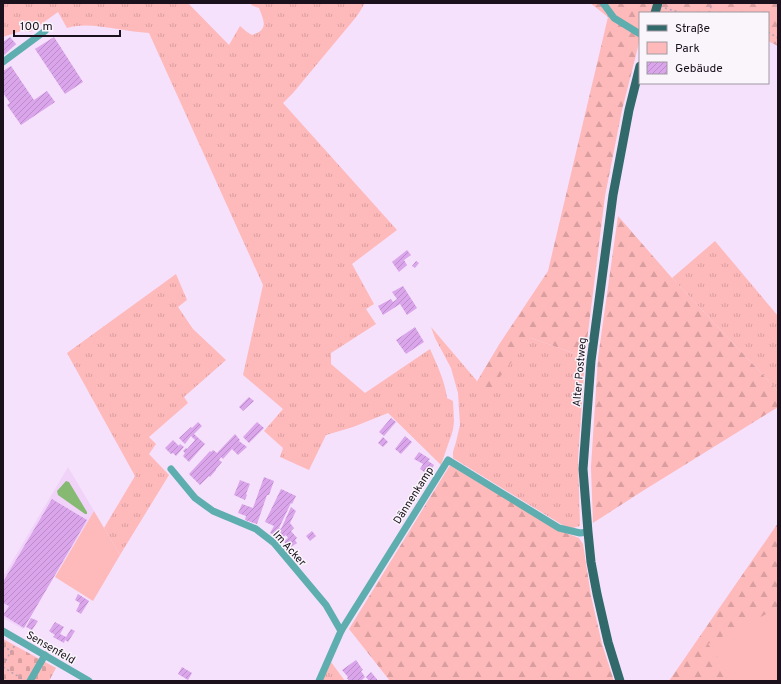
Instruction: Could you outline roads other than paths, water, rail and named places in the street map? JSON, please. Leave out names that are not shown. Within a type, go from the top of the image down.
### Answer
[{"type":"main road","name":"Alter Postweg","points":[[620,681],[608,642],[597,594],[588,532],[584,469],[591,361],[613,195],[629,110],[639,70]]},
{"type":"street","points":[[603,3],[614,18],[639,33]]},
{"type":"street","points":[[3,62],[45,31]]},
{"type":"street","name":"Dännenkamp","points":[[318,681],[341,631],[448,460],[559,528],[580,533],[588,532]]},
{"type":"street","name":"Im Acker","points":[[171,469],[195,498],[213,511],[256,529],[274,543],[326,605],[341,631]]},
{"type":"street","name":"Sensenfeld","points":[[3,631],[89,681]]},
{"type":"street","points":[[30,681],[45,656]]}]
